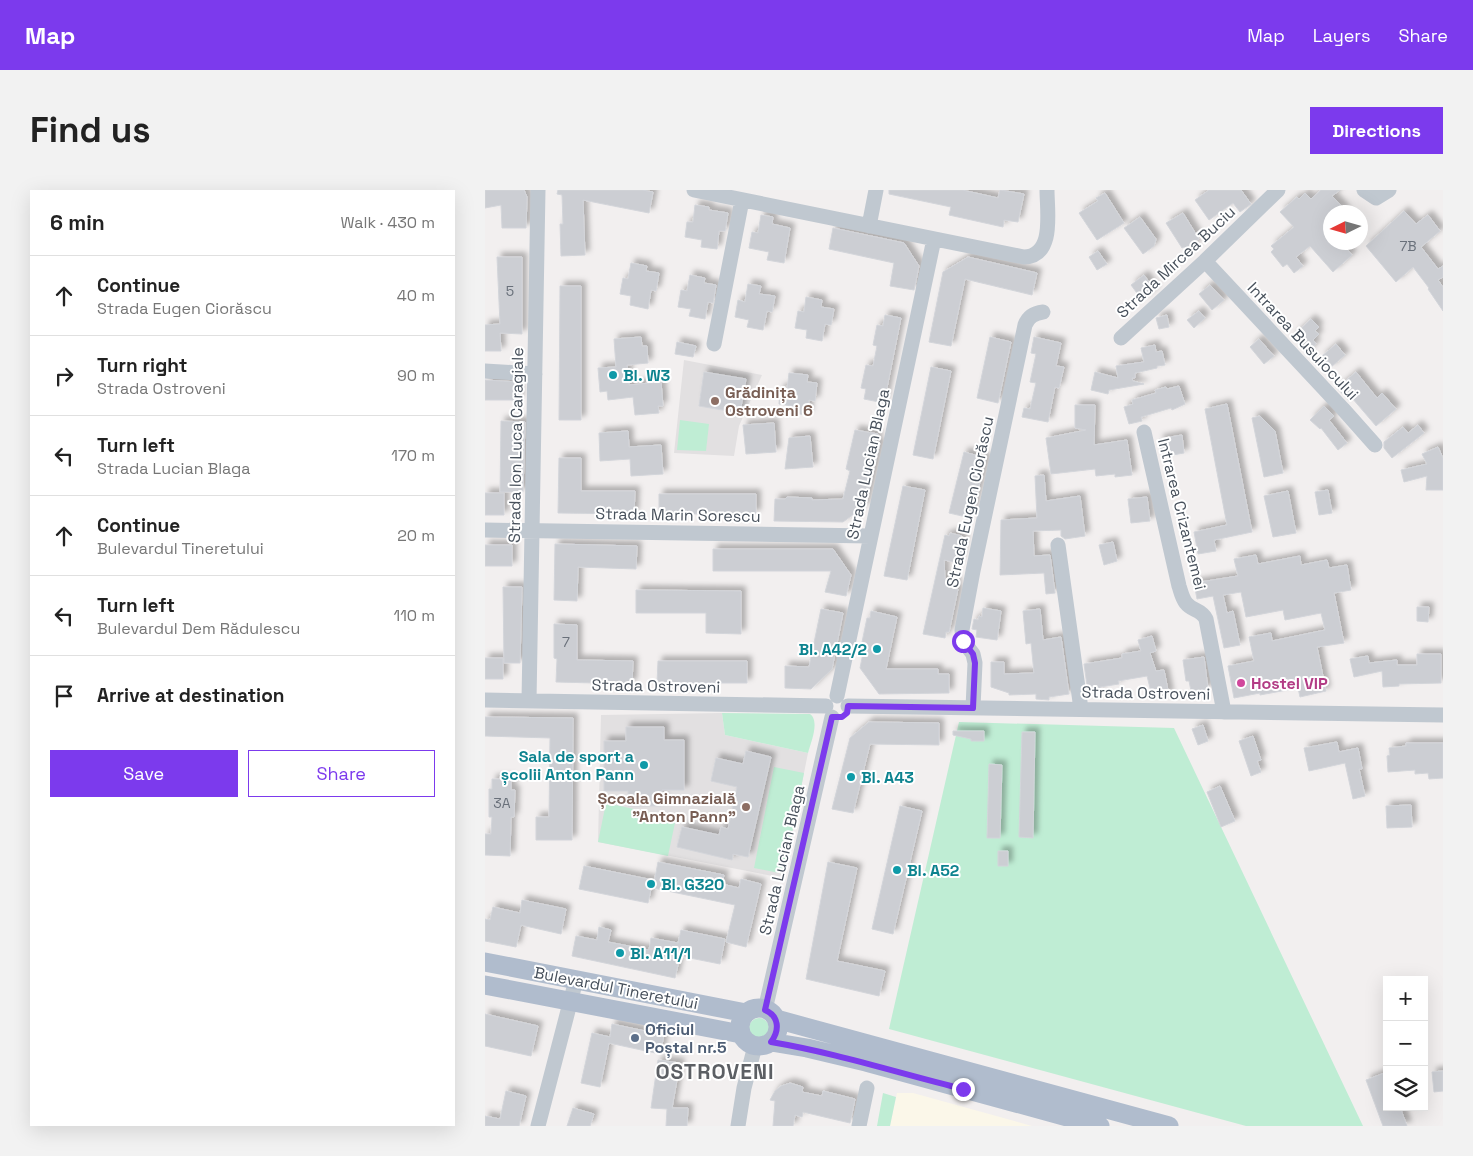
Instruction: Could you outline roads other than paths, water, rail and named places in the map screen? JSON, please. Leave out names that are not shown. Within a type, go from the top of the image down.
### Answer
[{"type":"main road","name":"Bulevardul Tineretului","points":[[485,962],[746,1013],[756,1009],[770,1014]]},
{"type":"main road","name":"Bulevardul Tineretului","points":[[485,985],[756,1040],[807,1048],[866,1062],[1100,1126]]},
{"type":"main road","points":[[746,1013],[740,1024],[756,1040],[777,1032],[770,1014]]},
{"type":"main road","points":[[770,1014],[1169,1126]]},
{"type":"street","name":"Strada Ion Luca Caragiale","points":[[529,701],[539,190]]},
{"type":"street","points":[[694,190],[1024,257],[1037,254],[1043,247],[1047,232],[1047,190]]},
{"type":"street","points":[[869,226],[875,190]]},
{"type":"street","name":"Strada Mircea Buciu","points":[[1121,338],[1205,261],[1278,190]]},
{"type":"street","points":[[1364,190],[1377,198],[1389,190]]},
{"type":"street","points":[[714,344],[742,200]]},
{"type":"street","name":"Strada Lucian Blaga","points":[[770,1014],[832,706],[933,239]]},
{"type":"street","name":"Intrarea Busuiocului","points":[[1205,261],[1343,408],[1375,445]]},
{"type":"street","name":"Strada Eugen Ciorăscu","points":[[973,708],[975,663],[973,654],[963,641],[964,621],[1025,325],[1036,312],[1043,312]]},
{"type":"street","points":[[485,371],[535,374]]},
{"type":"street","name":"Intrarea Crizantemei","points":[[1144,432],[1179,586],[1186,603],[1202,612],[1206,619],[1224,712]]},
{"type":"street","name":"Strada Marin Sorescu","points":[[485,530],[870,536]]},
{"type":"street","points":[[1058,545],[1081,709]]},
{"type":"street","name":"Strada Ostroveni","points":[[485,700],[832,706],[842,717],[847,713],[848,706],[1443,715]]},
{"type":"street","points":[[538,1126],[576,980]]},
{"type":"street","points":[[738,1126],[744,1088],[756,1040]]},
{"type":"street","points":[[859,1126],[867,1088]]},
{"type":"place","name":"Bl. W3","points":[[613,375]]},
{"type":"place","name":"Grădinița Ostroveni 6","points":[[715,401]]},
{"type":"place","name":"Bl. A42/2","points":[[877,649]]},
{"type":"place","name":"Hostel VIP","points":[[1241,683]]},
{"type":"place","name":"Sala de sport a școlii Anton Pann","points":[[644,765]]},
{"type":"place","name":"Bl. A43","points":[[851,777]]},
{"type":"place","name":"Școala Gimnazială \"Anton Pann\"","points":[[746,807]]},
{"type":"place","name":"Bl. A52","points":[[897,870]]},
{"type":"place","name":"Bl. G320","points":[[651,884]]},
{"type":"place","name":"Bl. A11/1","points":[[620,953]]},
{"type":"place","name":"Oficiul Poștal nr.5","points":[[635,1038]]},
{"type":"district","name":"OSTROVENI","points":[[715,1071]]}]
